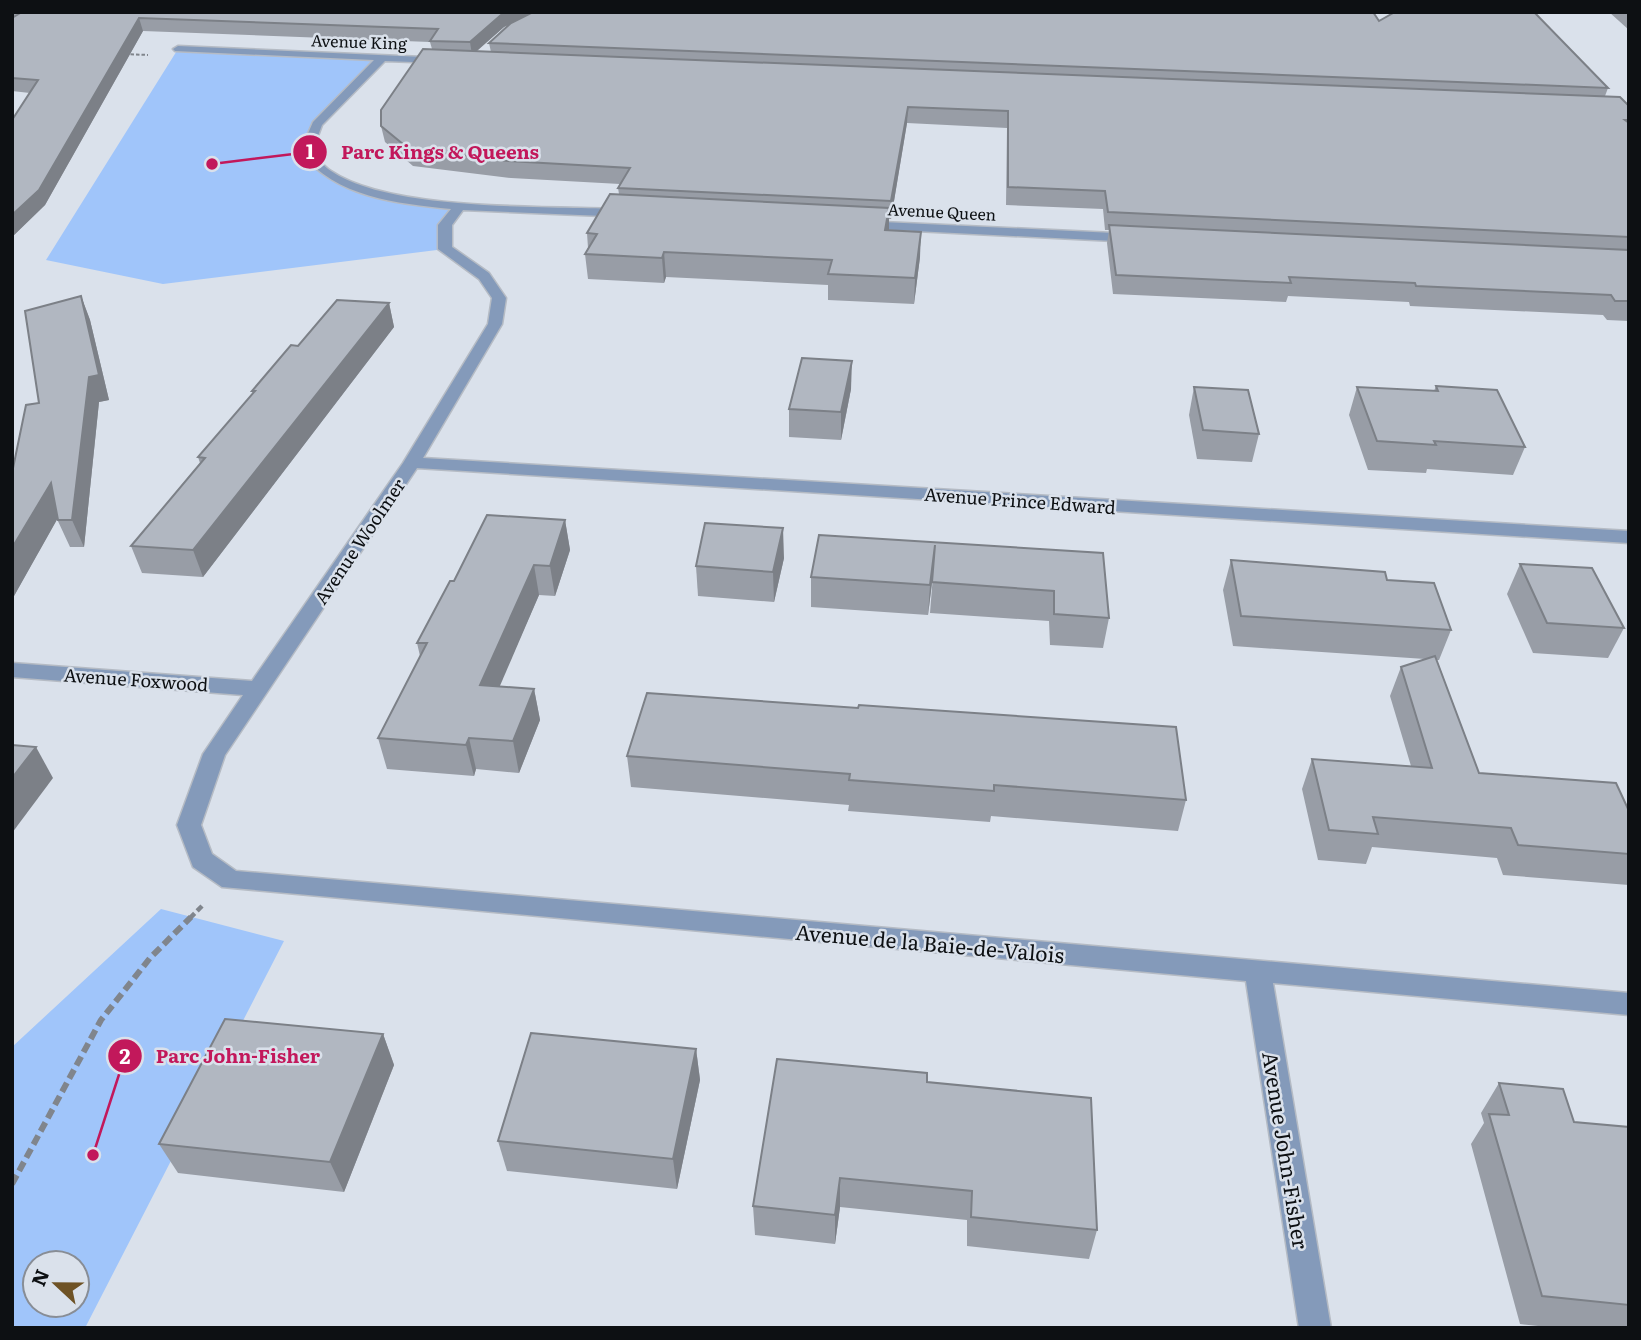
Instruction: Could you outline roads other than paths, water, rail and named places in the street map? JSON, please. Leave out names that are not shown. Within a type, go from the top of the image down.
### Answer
[{"type":"street","name":"Avenue King","points":[[178,50],[449,61]]},
{"type":"street","points":[[382,58],[317,124],[306,152],[328,175],[366,191],[423,202],[641,214]]},
{"type":"street","name":"Avenue Woolmer","points":[[231,880],[202,860],[189,825],[215,754],[412,463],[495,324],[499,298],[484,276],[445,249],[445,225],[460,205]]},
{"type":"street","name":"Avenue Queen","points":[[850,224],[1142,239]]},
{"type":"street","name":"Avenue Prince Edward","points":[[412,463],[1629,537]]},
{"type":"street","name":"Avenue Foxwood","points":[[12,670],[260,689]]},
{"type":"street","name":"Avenue de la Baie-de-Valois","points":[[231,880],[1629,1004]]},
{"type":"street","name":"Avenue John-Fisher","points":[[1258,972],[1315,1328]]},
{"type":"place","name":"Parc Kings & Queens","points":[[212,164]]},
{"type":"place","name":"Parc John-Fisher","points":[[93,1155]]}]
